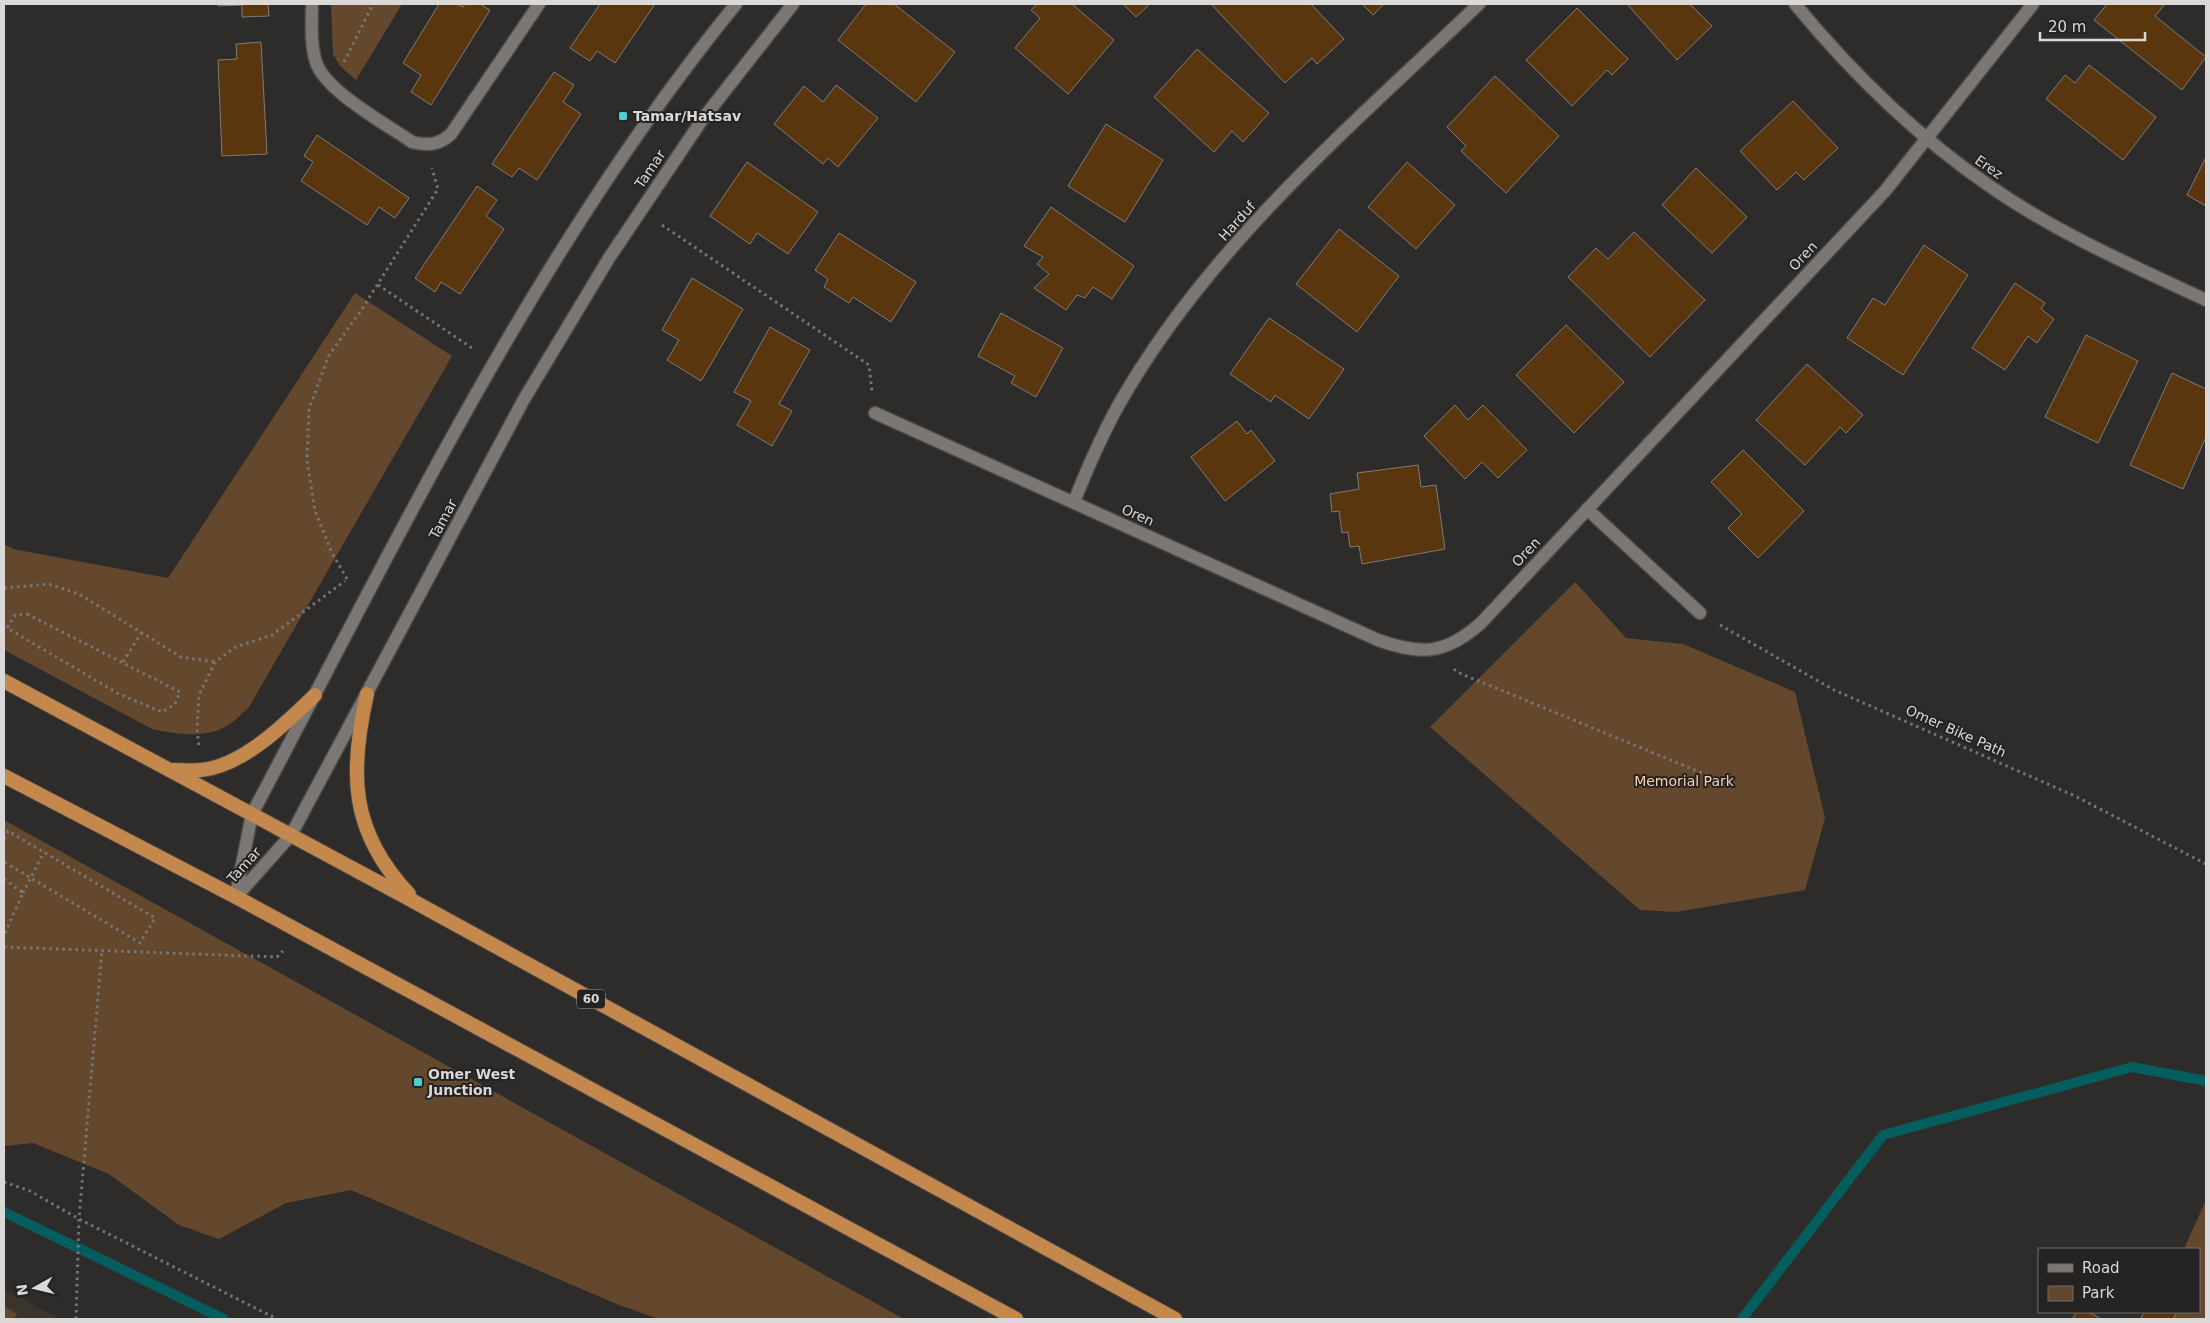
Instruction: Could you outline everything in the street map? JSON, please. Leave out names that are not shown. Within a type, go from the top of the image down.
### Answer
[{"type":"highway","name":"60","points":[[4,681],[420,905],[1175,1319]]},
{"type":"highway","points":[[367,694],[356,752],[356,782],[360,812],[371,842],[389,873],[420,905]]},
{"type":"highway","points":[[170,770],[202,770],[225,763],[248,752],[271,736],[315,695]]},
{"type":"highway","points":[[4,776],[236,897],[1016,1319]]},
{"type":"street","points":[[312,4],[313,45],[316,62],[332,87],[412,142],[426,146],[442,142],[451,134],[539,4]]},
{"type":"street","name":"Tamar","points":[[236,897],[252,814],[494,363],[571,234],[618,164],[666,94],[736,4]]},
{"type":"street","name":"Tamar","points":[[236,897],[291,835],[524,401],[570,321],[640,210],[702,120],[793,4]]},
{"type":"street","name":"Harduf","points":[[1074,502],[1094,454],[1119,406],[1147,360],[1211,274],[1312,163],[1479,4]]},
{"type":"street","name":"Erez","points":[[1794,4],[1827,43],[1904,121],[1991,188],[2040,218],[2206,300]]},
{"type":"street","name":"Oren","points":[[875,412],[1378,640],[1407,649],[1432,650],[1457,642],[1481,622],[1885,191],[2033,4]]},
{"type":"street","points":[[1587,509],[1700,613]]},
{"type":"path","points":[[332,87],[373,4]]},
{"type":"path","points":[[363,606],[332,553],[315,511],[307,460],[309,409],[329,355],[378,285],[438,189],[426,146]]},
{"type":"path","points":[[640,210],[869,365],[875,412]]},
{"type":"path","points":[[378,285],[494,363]]},
{"type":"path","points":[[202,770],[197,730],[199,696],[215,662],[236,647],[272,635],[347,579]]},
{"type":"path","points":[[4,588],[49,584],[79,594],[181,657],[215,662]]},
{"type":"path","name":"Omer Bike Path","points":[[1700,613],[1834,690],[2075,796],[2206,864]]},
{"type":"path","points":[[27,614],[123,662],[180,692],[175,704],[162,712],[119,694],[7,628],[14,615],[27,614]]},
{"type":"path","points":[[123,662],[142,632]]},
{"type":"path","points":[[1432,650],[1457,672],[1731,784]]},
{"type":"path","points":[[4,839],[8,831],[155,918],[140,943],[4,862]]},
{"type":"path","points":[[4,935],[30,877],[44,852]]},
{"type":"path","points":[[4,878],[23,893]]},
{"type":"path","points":[[4,947],[277,957],[300,932]]},
{"type":"path","points":[[76,1319],[79,1219],[102,950]]},
{"type":"path","points":[[4,1182],[30,1191],[79,1219],[277,1319]]},
{"type":"shaded area","points":[[4,1289],[60,1319],[4,1319]]},
{"type":"green space","points":[[331,4],[402,4],[356,80],[340,66],[333,54]]},
{"type":"green space","points":[[355,293],[452,356],[249,707],[231,723],[211,732],[181,734],[152,729],[4,650],[4,544],[13,549],[168,578]]},
{"type":"green space","name":"Memorial Park","points":[[1575,582],[1626,638],[1683,644],[1795,692],[1825,818],[1805,890],[1676,912],[1640,910],[1430,727]]},
{"type":"green space","points":[[4,820],[904,1319],[659,1319],[619,1305],[351,1190],[286,1203],[219,1239],[179,1225],[109,1174],[33,1143],[4,1146]]},
{"type":"green space","points":[[2206,1200],[2206,1319],[2151,1319],[2154,1313],[2200,1313],[2200,1248],[2184,1248]]},
{"type":"green space","points":[[4,1306],[17,1314],[14,1319],[4,1319]]},
{"type":"building","points":[[218,4],[268,4],[269,16],[242,17],[242,5],[218,6]]},
{"type":"building","points":[[439,4],[457,4],[463,7],[465,4],[480,4],[490,10],[431,105],[411,92],[421,75],[403,63]]},
{"type":"building","points":[[600,4],[655,4],[615,63],[597,51],[590,61],[570,48]]},
{"type":"building","points":[[866,4],[894,4],[955,52],[916,102],[838,40]]},
{"type":"building","points":[[1037,4],[1072,4],[1114,40],[1068,94],[1015,48],[1040,18],[1031,10]]},
{"type":"building","points":[[1123,4],[1150,4],[1136,17]]},
{"type":"building","points":[[1211,4],[1311,4],[1344,39],[1317,64],[1312,58],[1285,83]]},
{"type":"building","points":[[1362,4],[1384,4],[1373,15]]},
{"type":"building","points":[[1627,4],[1690,4],[1712,26],[1677,60]]},
{"type":"building","points":[[2107,4],[2165,4],[2155,16],[2206,57],[2182,90],[2094,20]]},
{"type":"building","points":[[1577,8],[1628,59],[1612,75],[1607,70],[1572,106],[1526,60]]},
{"type":"building","points":[[261,42],[267,154],[222,156],[218,60],[237,59],[236,44]]},
{"type":"building","points":[[1197,49],[1269,113],[1243,142],[1232,131],[1214,152],[1154,97]]},
{"type":"building","points":[[2089,65],[2156,117],[2123,160],[2046,99],[2065,75],[2075,83]]},
{"type":"building","points":[[554,72],[574,85],[563,102],[581,114],[537,180],[519,168],[512,177],[492,164]]},
{"type":"building","points":[[1495,76],[1559,136],[1506,193],[1461,151],[1466,146],[1447,127]]},
{"type":"building","points":[[836,85],[878,118],[838,167],[828,158],[823,164],[774,124],[804,86],[823,102]]},
{"type":"building","points":[[1793,101],[1838,148],[1804,180],[1796,172],[1777,190],[1740,151]]},
{"type":"building","points":[[1106,124],[1163,160],[1125,222],[1068,186]]},
{"type":"building","points":[[317,135],[409,198],[395,218],[379,207],[367,225],[301,181],[313,162],[304,156]]},
{"type":"building","points":[[2206,157],[2206,206],[2187,195]]},
{"type":"building","points":[[747,162],[818,212],[788,254],[757,233],[750,244],[710,216]]},
{"type":"building","points":[[1407,162],[1455,205],[1416,249],[1368,207]]},
{"type":"building","points":[[1696,168],[1747,217],[1712,253],[1662,205]]},
{"type":"building","points":[[477,186],[497,200],[486,216],[504,229],[460,294],[441,282],[435,292],[415,278]]},
{"type":"building","points":[[1051,207],[1134,266],[1112,299],[1093,287],[1085,298],[1077,295],[1066,310],[1034,288],[1049,274],[1037,264],[1043,257],[1024,246]]},
{"type":"building","points":[[1339,229],[1399,276],[1357,332],[1296,284]]},
{"type":"building","points":[[1634,232],[1705,300],[1650,357],[1568,277],[1596,248],[1608,259]]},
{"type":"building","points":[[839,233],[916,282],[891,322],[853,297],[849,303],[824,287],[828,279],[815,270]]},
{"type":"building","points":[[1924,245],[1968,275],[1903,375],[1847,338],[1873,298],[1885,305]]},
{"type":"building","points":[[692,278],[743,309],[701,381],[667,360],[679,340],[662,330]]},
{"type":"building","points":[[2015,283],[2045,303],[2041,309],[2054,319],[2037,343],[2028,336],[2005,370],[1972,348]]},
{"type":"building","points":[[1001,313],[1063,348],[1036,397],[1011,383],[1015,376],[978,356]]},
{"type":"building","points":[[1269,318],[1344,369],[1309,419],[1275,395],[1271,402],[1230,374]]},
{"type":"building","points":[[1566,325],[1624,382],[1574,433],[1516,375]]},
{"type":"building","points":[[770,327],[810,350],[779,404],[792,411],[772,446],[737,425],[751,401],[734,392]]},
{"type":"building","points":[[2086,335],[2138,361],[2098,443],[2045,417]]},
{"type":"building","points":[[1807,364],[1863,415],[1846,433],[1840,427],[1805,465],[1756,420]]},
{"type":"building","points":[[2172,373],[2206,389],[2206,437],[2183,489],[2130,465]]},
{"type":"building","points":[[1455,405],[1468,420],[1483,405],[1527,450],[1498,478],[1482,462],[1465,479],[1424,436]]},
{"type":"building","points":[[1237,421],[1247,434],[1251,430],[1275,461],[1225,501],[1191,457]]},
{"type":"building","points":[[1743,450],[1804,511],[1758,558],[1728,528],[1742,514],[1711,482]]},
{"type":"building","points":[[1418,465],[1421,487],[1436,485],[1445,549],[1362,564],[1359,546],[1350,547],[1348,532],[1342,533],[1339,511],[1332,512],[1330,494],[1359,489],[1357,473]]},
{"type":"building","points":[[2076,1313],[2091,1313],[2101,1319],[2072,1319]]},
{"type":"building","points":[[2144,1313],[2176,1313],[2173,1319],[2144,1319],[2141,1317]]},
{"type":"waterway","points":[[1742,1319],[1883,1135],[2132,1067],[2206,1081]]},
{"type":"waterway","points":[[4,1212],[224,1319]]},
{"type":"place","name":"Tamar/Hatsav","points":[[623,116]]},
{"type":"place","name":"Omer West Junction","points":[[418,1082]]}]
